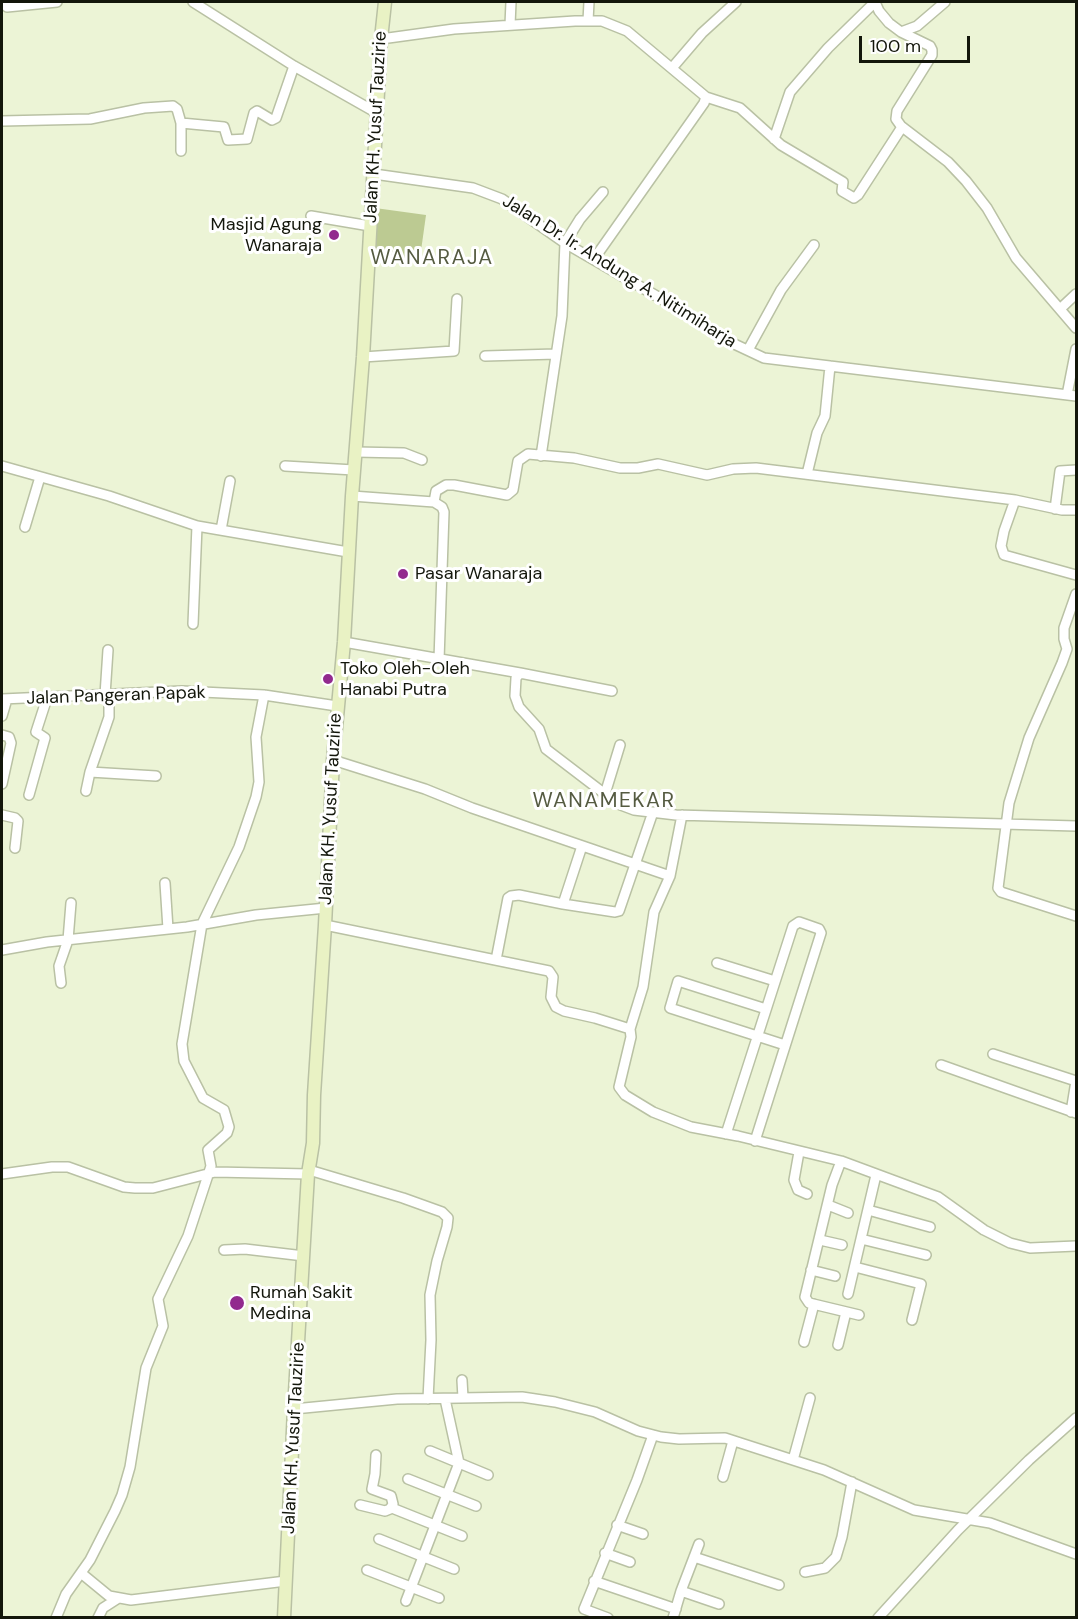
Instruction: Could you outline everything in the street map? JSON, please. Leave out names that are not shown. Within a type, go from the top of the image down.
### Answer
[{"type":"main road","name":"Jalan KH. Yusuf Tauzirie","points":[[284,1617],[294,1409],[309,1172],[313,1143],[333,760],[344,642],[385,2]]},
{"type":"street","points":[[3,7],[57,2]]},
{"type":"street","points":[[193,2],[294,66],[377,113]]},
{"type":"street","points":[[510,25],[511,2]]},
{"type":"street","points":[[588,21],[589,2]]},
{"type":"street","points":[[672,68],[702,33],[736,2]]},
{"type":"street","points":[[774,139],[790,92],[828,48],[875,2],[889,23],[901,32],[930,46],[932,50],[932,55],[897,111],[896,118],[902,127],[948,162],[966,181],[987,208],[1016,258],[1077,328]]},
{"type":"street","points":[[901,32],[916,26],[945,2]]},
{"type":"street","points":[[381,39],[454,29],[603,21],[627,31],[706,97],[737,106],[774,139],[843,182],[842,191],[854,198],[902,127]]},
{"type":"street","points":[[181,123],[224,127],[228,140],[247,139],[254,113],[257,111],[273,120],[276,118],[294,66]]},
{"type":"street","points":[[594,259],[706,97]]},
{"type":"street","points":[[2,121],[96,118],[173,106],[177,109],[181,123],[182,151]]},
{"type":"street","name":"Jalan Dr. Ir. Andung A. Nitimiharja","points":[[374,174],[456,185],[502,199],[566,243],[764,358],[1072,395]]},
{"type":"street","points":[[541,456],[562,316],[566,243],[580,219],[603,192]]},
{"type":"street","points":[[311,216],[370,226]]},
{"type":"street","points":[[748,350],[781,290],[814,245]]},
{"type":"street","points":[[1060,309],[1077,294]]},
{"type":"street","points":[[363,357],[454,351],[457,299]]},
{"type":"street","points":[[1072,395],[1077,350]]},
{"type":"street","points":[[485,356],[556,354]]},
{"type":"street","points":[[807,474],[816,436],[825,416],[830,366]]},
{"type":"street","points":[[356,452],[404,453],[422,460]]},
{"type":"street","points":[[434,502],[436,491],[446,485],[503,495],[510,494],[513,490],[518,461],[528,454],[574,458],[620,468],[638,468],[658,464],[707,475],[743,468],[807,474],[1077,510]]},
{"type":"street","points":[[2,466],[109,496],[197,526],[348,552]]},
{"type":"street","points":[[285,466],[354,470]]},
{"type":"street","points":[[1055,508],[1060,471],[1077,470]]},
{"type":"street","points":[[25,527],[40,477]]},
{"type":"street","points":[[221,530],[230,482]]},
{"type":"street","points":[[352,496],[434,502],[442,507],[444,512],[439,660]]},
{"type":"street","points":[[1015,500],[1004,531],[1001,546],[1004,555],[1077,575]]},
{"type":"street","points":[[192,624],[197,526]]},
{"type":"street","points":[[1077,594],[1064,628],[1067,649],[1018,769],[1009,803],[998,890],[1077,916]]},
{"type":"street","points":[[344,642],[612,691]]},
{"type":"street","points":[[1067,649],[1077,652]]},
{"type":"street","points":[[86,791],[90,772],[109,717],[108,650]]},
{"type":"street","points":[[520,673],[516,678],[515,696],[519,707],[538,729],[546,749],[622,806],[682,815],[1077,826]]},
{"type":"street","name":"Jalan Pangeran Papak","points":[[4,699],[182,691],[264,695],[337,706]]},
{"type":"street","points":[[56,1617],[66,1594],[90,1560],[115,1511],[126,1481],[144,1374],[163,1326],[158,1299],[188,1236],[209,1173],[211,1163],[208,1150],[226,1133],[229,1122],[222,1108],[203,1098],[182,1053],[202,924],[238,847],[256,797],[259,782],[256,738],[264,695]]},
{"type":"street","points":[[29,795],[45,738],[36,732],[47,698]]},
{"type":"street","points":[[2,716],[4,699]]},
{"type":"street","points":[[2,735],[11,740],[2,784]]},
{"type":"street","points":[[605,794],[620,745]]},
{"type":"street","points":[[333,760],[425,789],[472,808],[670,876]]},
{"type":"street","points":[[90,772],[156,776]]},
{"type":"street","points":[[496,960],[508,898],[511,896],[519,895],[618,912],[637,865],[653,812]]},
{"type":"street","points":[[2,815],[18,821],[15,848]]},
{"type":"street","points":[[682,815],[670,876],[654,912],[643,987],[630,1029],[631,1037],[619,1084],[622,1093],[653,1112],[680,1123],[841,1161],[938,1197],[984,1230],[1010,1243],[1030,1248],[1077,1246]]},
{"type":"street","points":[[563,904],[582,846]]},
{"type":"street","points":[[165,884],[168,929]]},
{"type":"street","points":[[61,983],[59,966],[68,940],[71,903]]},
{"type":"street","points":[[2,950],[168,929],[256,915],[326,908]]},
{"type":"street","points":[[726,1134],[775,981],[795,923],[799,922],[819,929],[821,933],[755,1141]]},
{"type":"street","points":[[325,925],[551,973],[553,977],[551,997],[560,1009],[630,1029]]},
{"type":"street","points":[[717,963],[775,981]]},
{"type":"street","points":[[766,1009],[678,981],[670,1008],[785,1045]]},
{"type":"street","points":[[941,1065],[1074,1112],[1076,1081],[993,1054]]},
{"type":"street","points":[[799,1152],[794,1180],[798,1190],[807,1194]]},
{"type":"street","points":[[841,1161],[805,1297],[809,1303],[859,1315]]},
{"type":"street","points":[[2,1174],[68,1167],[124,1187],[153,1188],[209,1173],[309,1172],[403,1198],[442,1212],[448,1218],[430,1295],[428,1400]]},
{"type":"street","points":[[848,1294],[876,1175]]},
{"type":"street","points":[[828,1205],[848,1213]]},
{"type":"street","points":[[868,1210],[930,1227]]},
{"type":"street","points":[[861,1239],[926,1255]]},
{"type":"street","points":[[820,1240],[842,1245]]},
{"type":"street","points":[[224,1250],[244,1249],[304,1256]]},
{"type":"street","points":[[855,1267],[921,1284],[912,1320]]},
{"type":"street","points":[[812,1270],[835,1276]]},
{"type":"street","points":[[804,1342],[814,1304]]},
{"type":"street","points":[[838,1345],[846,1312]]},
{"type":"street","points":[[462,1380],[463,1398]]},
{"type":"street","points":[[294,1409],[397,1399],[522,1397],[555,1401],[595,1412],[653,1435],[679,1439],[725,1438],[852,1482],[914,1510],[990,1522],[1077,1554]]},
{"type":"street","points":[[793,1460],[810,1398]]},
{"type":"street","points":[[406,1601],[459,1463],[445,1399]]},
{"type":"street","points":[[878,1617],[970,1518],[1029,1460],[1077,1418]]},
{"type":"street","points":[[608,1617],[584,1609],[653,1435]]},
{"type":"street","points":[[723,1477],[733,1441]]},
{"type":"street","points":[[430,1451],[488,1475]]},
{"type":"street","points":[[376,1455],[372,1489],[390,1496],[394,1501],[392,1508]]},
{"type":"street","points":[[408,1479],[476,1506]]},
{"type":"street","points":[[805,1572],[825,1568],[836,1557],[852,1482]]},
{"type":"street","points":[[360,1504],[385,1511],[392,1508],[462,1536]]},
{"type":"street","points":[[617,1526],[643,1534]]},
{"type":"street","points":[[379,1539],[454,1569]]},
{"type":"street","points":[[594,1581],[675,1613],[699,1544]]},
{"type":"street","points":[[605,1553],[630,1562]]},
{"type":"street","points":[[694,1557],[779,1585]]},
{"type":"street","points":[[367,1570],[439,1598]]},
{"type":"street","points":[[81,1573],[102,1591],[117,1599],[130,1600],[286,1581]]},
{"type":"street","points":[[681,1591],[719,1604]]},
{"type":"street","points":[[98,1617],[103,1608],[117,1599]]},
{"type":"green space","points":[[375,208],[426,215],[420,258],[372,258]]},
{"type":"place","name":"Masjid Agung Wanaraja","points":[[334,235]]},
{"type":"place","name":"Pasar Wanaraja","points":[[403,574]]},
{"type":"place","name":"Toko Oleh-Oleh Hanabi Putra","points":[[328,679]]},
{"type":"place","name":"Rumah Sakit Medina","points":[[237,1303]]},
{"type":"district","name":"WANARAJA","points":[[432,258]]},
{"type":"district","name":"WANAMEKAR","points":[[604,801]]}]
